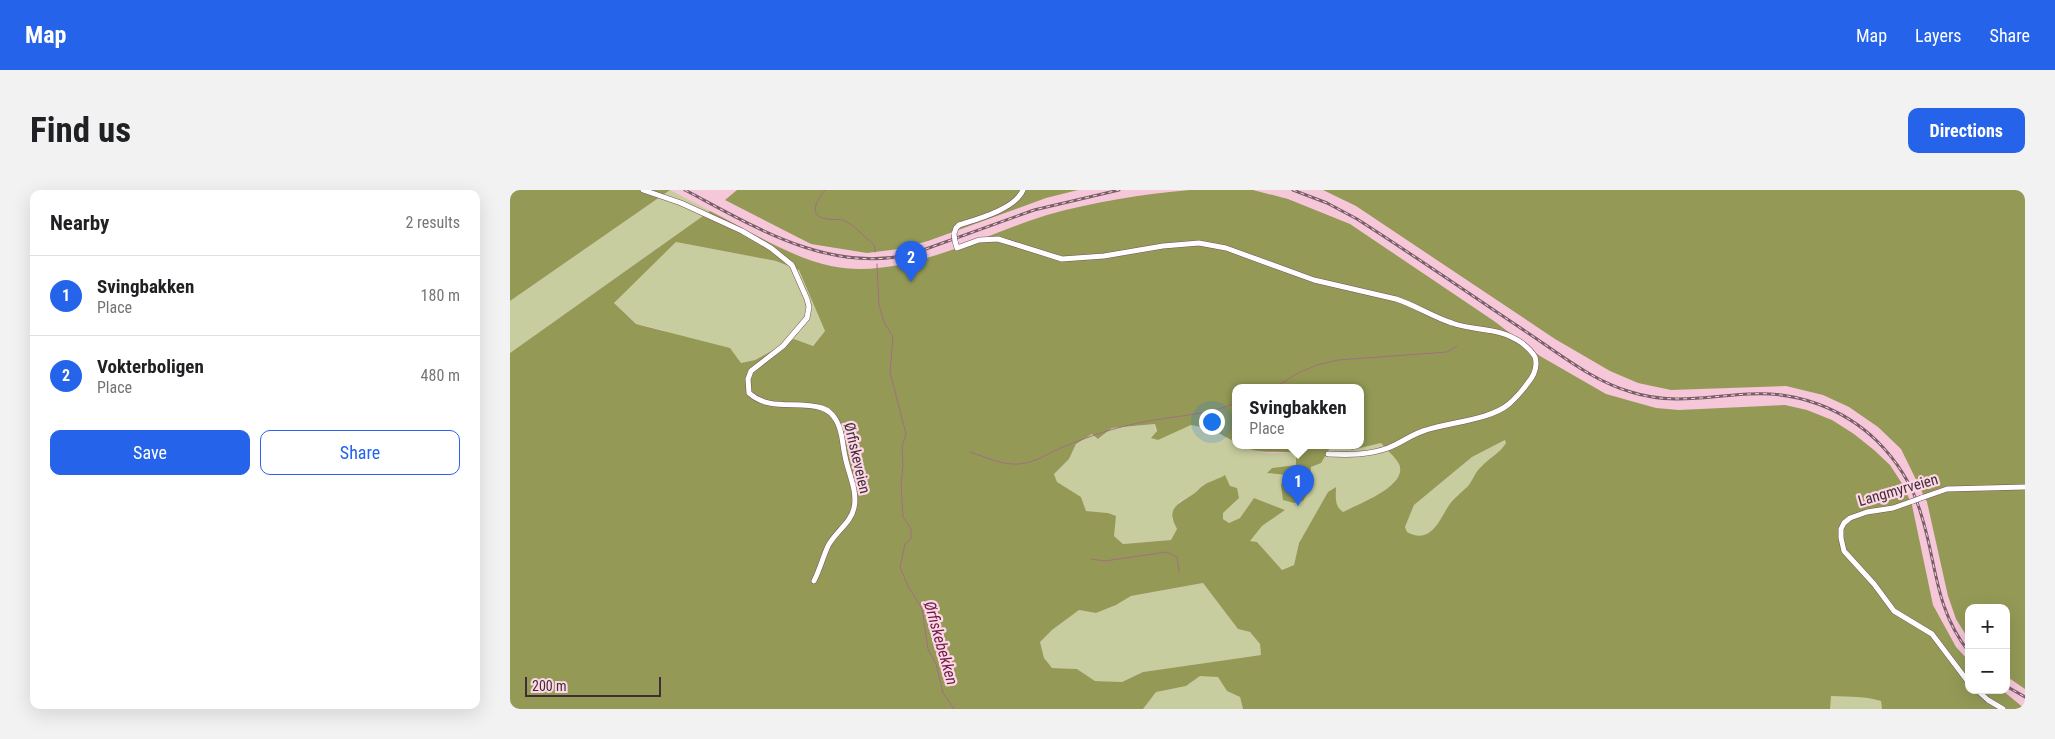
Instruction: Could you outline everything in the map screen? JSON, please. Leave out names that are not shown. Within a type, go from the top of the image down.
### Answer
[{"type":"street","name":"Ørfiskeveien","points":[[643,190],[681,203],[742,231],[772,248],[792,265],[807,299],[809,307],[807,318],[783,346],[751,370],[748,379],[749,393],[757,401],[770,404],[822,408],[830,411],[839,425],[844,456],[852,479],[855,501],[854,510],[828,546],[814,581]]},
{"type":"street","points":[[1023,190],[1017,200],[999,210],[956,228],[954,234],[957,248],[980,240],[998,239],[1062,259],[1104,256],[1180,244],[1210,244],[1314,280],[1396,299],[1456,325],[1504,332],[1526,346],[1535,357],[1535,372],[1530,381],[1509,404],[1502,408],[1483,416],[1425,430],[1390,447],[1374,452],[1351,455],[1328,454]]},
{"type":"street","name":"Langmyrveien","points":[[1965,678],[1932,634],[1894,611],[1844,551],[1840,538],[1841,529],[1850,518],[1868,512],[1893,508],[1947,489],[2025,488]]},
{"type":"street","points":[[1981,694],[2003,709]]},
{"type":"green space","points":[[510,190],[670,190],[510,301]]},
{"type":"green space","points":[[670,190],[710,211],[510,353],[510,301]]},
{"type":"green space","points":[[737,190],[1078,190],[1046,198],[928,241],[899,249],[867,253],[811,244],[725,200]]},
{"type":"green space","points":[[1190,190],[1253,190],[1288,199],[1350,224],[1494,321],[1540,356],[1606,394],[1656,408],[1679,410],[1785,405],[1807,410],[1832,420],[1874,450],[1890,465],[1903,485],[1912,505],[1933,605],[1956,647],[1965,657],[1965,694],[2007,694],[2025,709],[1882,709],[1881,701],[1875,699],[1831,696],[1830,709],[1243,709],[1240,697],[1227,691],[1218,677],[1200,676],[1186,686],[1156,692],[1143,709],[510,709],[510,353],[710,211],[785,250],[815,262],[858,269],[913,262],[941,254],[1047,215],[1118,199]],"holes":[[[676,242],[776,261],[799,270],[825,331],[813,346],[794,339],[755,360],[741,363],[730,348],[636,324],[614,303]],[[1232,384],[1364,384],[1364,447],[1381,443],[1399,464],[1400,472],[1396,480],[1380,494],[1343,512],[1337,504],[1336,487],[1328,492],[1299,543],[1294,565],[1282,570],[1257,542],[1250,541],[1262,526],[1285,510],[1254,498],[1240,518],[1229,523],[1223,519],[1223,513],[1239,498],[1237,488],[1230,486],[1225,475],[1204,485],[1174,508],[1172,517],[1177,529],[1171,540],[1123,544],[1114,536],[1116,516],[1108,513],[1086,511],[1081,497],[1057,482],[1054,474],[1069,459],[1076,444],[1092,434],[1098,439],[1112,428],[1155,424],[1157,431],[1151,438],[1158,440],[1191,425],[1211,429],[1232,440]],[[1505,440],[1506,443],[1479,469],[1468,486],[1449,505],[1433,529],[1422,536],[1407,532],[1405,527],[1414,505],[1472,457]],[[1203,583],[1238,629],[1250,632],[1260,644],[1261,655],[1143,672],[1122,682],[1095,681],[1077,669],[1052,668],[1044,658],[1040,642],[1052,630],[1079,610],[1096,613],[1116,605],[1131,596]]]},
{"type":"green space","points":[[1323,190],[2025,190],[2025,689],[2010,679],[2010,604],[1965,604],[1965,634],[1956,619],[1948,596],[1927,502],[1901,449],[1878,427],[1849,407],[1823,395],[1786,386],[1671,390],[1638,383],[1610,371],[1555,339],[1356,206]]},
{"type":"green space","points":[[676,242],[776,261],[800,270],[825,331],[812,346],[794,339],[755,360],[741,363],[662,330],[636,324],[614,303]]},
{"type":"green space","points":[[1155,424],[1157,440],[1191,425],[1211,429],[1232,440],[1232,449],[1253,449],[1271,453],[1296,453],[1296,465],[1272,468],[1268,473],[1285,475],[1309,491],[1309,475],[1312,467],[1324,453],[1331,449],[1364,449],[1364,447],[1381,443],[1399,464],[1400,472],[1396,480],[1380,494],[1343,512],[1337,504],[1336,487],[1328,492],[1299,543],[1294,565],[1282,570],[1257,542],[1249,542],[1262,526],[1285,510],[1254,498],[1240,518],[1229,523],[1223,519],[1230,486],[1225,476],[1203,485],[1193,495],[1179,502],[1172,519],[1177,529],[1171,540],[1123,544],[1114,536],[1108,513],[1086,511],[1081,497],[1057,483],[1054,474],[1069,459],[1076,444],[1092,434],[1099,439],[1112,428]]},
{"type":"green space","points":[[1505,440],[1506,443],[1503,447],[1479,469],[1468,486],[1449,505],[1433,529],[1422,536],[1407,533],[1405,527],[1414,505],[1472,457]]},
{"type":"green space","points":[[1250,449],[1329,449],[1321,463],[1311,467],[1309,491],[1303,501],[1294,503],[1283,500],[1281,485],[1285,475],[1267,473],[1272,468],[1296,465],[1296,453]]},
{"type":"green space","points":[[1203,583],[1238,629],[1250,632],[1260,644],[1261,655],[1143,672],[1122,682],[1095,681],[1077,669],[1052,668],[1043,658],[1040,642],[1052,630],[1079,610],[1096,613],[1116,605],[1131,596]]},
{"type":"green space","points":[[1200,676],[1218,676],[1227,691],[1240,697],[1243,709],[1143,709],[1156,691],[1186,686]]},
{"type":"green space","points":[[1830,696],[1875,699],[1881,701],[1882,709],[1830,709]]},
{"type":"waterway","name":"Ørfiskebekken","points":[[825,190],[817,203],[815,211],[817,215],[821,218],[843,220],[849,223],[872,243],[875,247],[875,252]]},
{"type":"waterway","name":"Ørfiskebekken","points":[[877,264],[879,305],[884,322],[893,337],[890,372],[906,434],[902,447],[901,485],[903,517],[911,529],[911,539],[905,544],[900,567],[908,586],[922,609],[928,649],[936,664],[943,693],[954,709]]},
{"type":"waterway","points":[[1281,384],[1296,374],[1317,365],[1338,360],[1447,352],[1457,346]]},
{"type":"waterway","points":[[970,452],[1006,463],[1025,463],[1093,435],[1129,425],[1212,411],[1232,404]]},
{"type":"waterway","points":[[1091,559],[1105,561],[1166,552],[1177,557],[1179,572]]},
{"type":"railway","points":[[685,190],[766,232],[794,243],[822,252],[851,258],[881,259],[912,254],[1034,210],[1119,190]]},
{"type":"railway","points":[[1293,190],[1327,203],[1357,219],[1578,367],[1617,387],[1646,396],[1675,399],[1749,394],[1784,395],[1818,404],[1849,419],[1864,429],[1898,466],[1909,484],[1918,504],[1943,602],[1949,619],[1967,649]]},
{"type":"railway","points":[[2010,688],[2025,697]]},
{"type":"place","name":"Vokterboligen","points":[[911,282]]},
{"type":"place","name":"Svingbakken","points":[[1298,506]]}]
